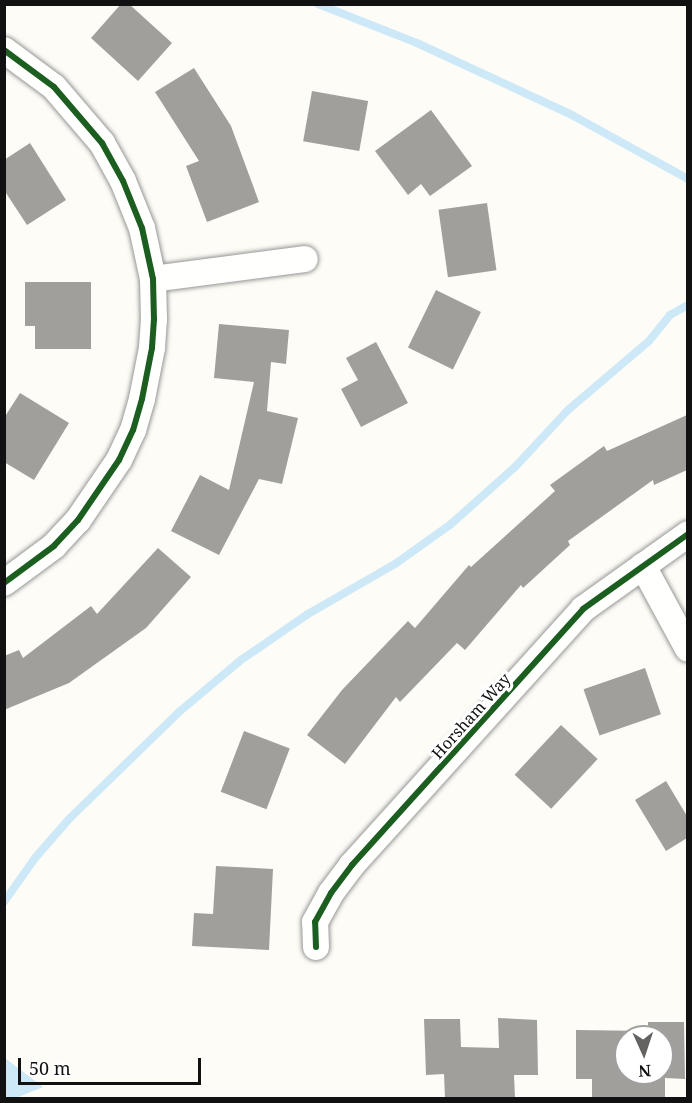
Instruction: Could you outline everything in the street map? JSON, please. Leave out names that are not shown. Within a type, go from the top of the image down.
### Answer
[{"type":"street","points":[[4,50],[54,87],[102,143],[123,181],[142,228],[153,279],[152,348],[133,430],[118,460],[78,520],[54,546],[4,583]]},
{"type":"street","points":[[153,279],[305,259]]},
{"type":"street","name":"Horsham Way","points":[[316,947],[315,922],[331,893],[352,866],[584,609],[687,534]]},
{"type":"street","points":[[644,566],[687,649]]},
{"type":"water","points":[[5,1058],[43,1087],[16,1098],[5,1098]]},
{"type":"building","points":[[121,4],[129,4],[172,43],[138,81],[91,38]]},
{"type":"building","points":[[194,68],[231,126],[259,202],[207,222],[186,166],[199,161],[155,92]]},
{"type":"building","points":[[312,91],[368,101],[359,151],[303,141]]},
{"type":"building","points":[[431,110],[472,166],[430,196],[421,184],[408,195],[375,151]]},
{"type":"building","points":[[30,143],[66,200],[27,225],[4,190],[4,160]]},
{"type":"building","points":[[487,203],[496,270],[448,277],[438,210]]},
{"type":"building","points":[[25,282],[91,282],[91,349],[35,349],[35,326],[25,326]]},
{"type":"building","points":[[436,290],[481,312],[453,369],[408,348]]},
{"type":"building","points":[[219,324],[289,330],[286,364],[271,362],[267,411],[298,418],[282,484],[259,479],[219,555],[171,531],[200,475],[229,490],[254,382],[214,378]]},
{"type":"building","points":[[376,342],[408,403],[361,427],[341,389],[358,380],[346,358]]},
{"type":"building","points":[[20,393],[69,423],[34,480],[4,462],[4,418]]},
{"type":"building","points":[[687,415],[687,470],[654,485],[653,480],[568,541],[570,545],[523,588],[521,585],[465,650],[457,643],[400,702],[396,697],[345,764],[307,735],[342,690],[408,621],[415,628],[469,565],[471,567],[555,491],[550,485],[604,446],[607,451]]},
{"type":"building","points":[[158,548],[191,577],[146,628],[69,683],[4,710],[4,656],[19,650],[23,658],[91,606],[97,614]]},
{"type":"building","points":[[645,668],[661,714],[599,735],[584,689]]},
{"type":"building","points":[[561,725],[598,759],[551,809],[515,775]]},
{"type":"building","points":[[244,731],[290,749],[266,809],[221,792]]},
{"type":"building","points":[[666,781],[687,816],[687,838],[666,851],[635,800]]},
{"type":"building","points":[[216,866],[273,869],[269,950],[192,946],[194,913],[213,914]]},
{"type":"building","points":[[498,1018],[537,1020],[538,1075],[514,1075],[515,1098],[445,1098],[444,1074],[426,1075],[424,1019],[460,1019],[461,1047],[499,1048]]},
{"type":"building","points":[[648,1022],[684,1022],[685,1079],[674,1078],[674,1025],[648,1025]]},
{"type":"building","points":[[576,1030],[614,1031],[614,1085],[665,1085],[665,1098],[592,1098],[592,1079],[576,1079]]},
{"type":"waterway","points":[[318,4],[417,43],[572,115],[688,179]]},
{"type":"waterway","points":[[4,902],[35,858],[69,819],[179,712],[241,660],[308,614],[395,564],[451,524],[515,467],[568,410],[649,341],[670,315],[688,305]]},
{"type":"cycle path","points":[[4,50],[54,87],[102,143],[123,181],[142,228],[153,279],[154,319],[152,348],[142,399],[133,430],[119,460],[78,520],[54,546],[4,583]]},
{"type":"cycle path","points":[[316,947],[315,922],[331,893],[352,865],[583,609],[688,534]]}]
